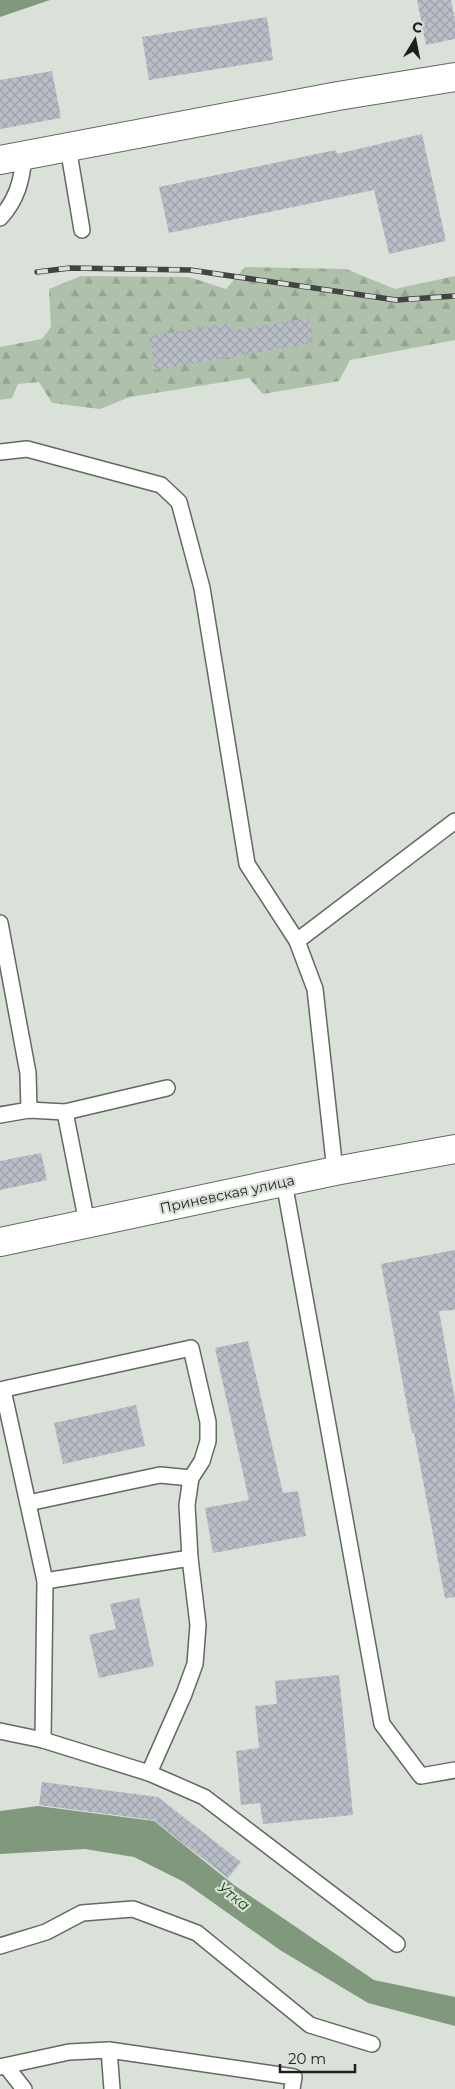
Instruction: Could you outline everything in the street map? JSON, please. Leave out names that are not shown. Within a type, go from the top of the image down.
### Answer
[{"type":"street","points":[[12,158],[338,96],[455,77]]},
{"type":"street","name":"Приневская улица","points":[[0,1242],[284,1182],[455,1149]]},
{"type":"lane","points":[[68,148],[82,230]]},
{"type":"lane","points":[[0,218],[11,206],[22,174],[12,158]]},
{"type":"lane","points":[[0,452],[28,449],[161,484],[179,502],[202,588],[247,864],[297,942],[315,988],[335,1172]]},
{"type":"lane","points":[[297,942],[455,821]]},
{"type":"lane","points":[[0,923],[28,1073],[28,1110]]},
{"type":"lane","points":[[0,1115],[28,1110],[65,1112],[167,1088]]},
{"type":"lane","points":[[65,1112],[87,1223]]},
{"type":"lane","points":[[284,1182],[382,1724],[421,1776],[455,1770]]},
{"type":"lane","points":[[43,1740],[45,1581],[2,1390],[191,1348],[208,1422],[208,1441],[202,1460],[191,1478],[187,1505],[190,1558],[198,1625],[195,1664],[150,1773]]},
{"type":"lane","points":[[28,1503],[160,1475],[191,1478]]},
{"type":"lane","points":[[45,1581],[190,1558]]},
{"type":"lane","points":[[0,1731],[43,1740],[150,1773],[204,1797],[397,1944]]},
{"type":"lane","points":[[0,1946],[46,1932],[82,1912],[133,1909],[197,1933],[310,2025],[372,2044]]},
{"type":"lane","points":[[109,2050],[112,2089]]},
{"type":"lane","points":[[3,2067],[69,2052],[109,2050],[294,2077],[292,2089]]},
{"type":"lane","points":[[3,2067],[24,2089]]},
{"type":"green space","points":[[245,267],[346,269],[395,289],[455,276],[455,340],[350,360],[339,381],[263,394],[249,378],[130,397],[100,409],[52,403],[39,382],[18,384],[12,398],[0,400],[0,347],[42,339],[51,327],[49,289],[81,276],[189,277],[226,289]]},
{"type":"water","points":[[0,0],[50,0],[0,17]]},
{"type":"water","name":"Утка","points":[[38,1806],[154,1821],[234,1885],[374,1980],[455,1997],[455,2026],[368,2003],[280,1950],[184,1882],[134,1857],[85,1849],[0,1854],[0,1811]]},
{"type":"building","points":[[417,0],[451,0],[455,20],[455,39],[426,45]]},
{"type":"building","points":[[267,17],[273,60],[149,80],[142,37]]},
{"type":"building","points":[[52,71],[61,118],[0,129],[0,80]]},
{"type":"building","points":[[422,134],[446,241],[389,254],[374,190],[169,233],[159,187],[336,150],[337,154]]},
{"type":"building","points":[[309,318],[313,343],[155,370],[149,336],[229,323],[231,331]]},
{"type":"building","points":[[41,1153],[47,1180],[0,1190],[0,1161]]},
{"type":"building","points":[[455,1250],[455,1310],[439,1311],[455,1400],[455,1597],[445,1598],[381,1264]]},
{"type":"building","points":[[248,1341],[283,1493],[298,1491],[306,1536],[213,1553],[205,1508],[249,1500],[215,1348]]},
{"type":"building","points":[[136,1405],[145,1446],[63,1464],[54,1423]]},
{"type":"building","points":[[139,1598],[154,1666],[99,1678],[89,1635],[116,1629],[110,1604]]},
{"type":"building","points":[[339,1675],[353,1815],[263,1824],[260,1803],[241,1805],[236,1751],[259,1748],[255,1706],[277,1704],[275,1681]]},
{"type":"building","points":[[42,1782],[158,1797],[241,1862],[228,1878],[153,1820],[39,1805]]},
{"type":"railway","points":[[37,272],[70,268],[190,270],[396,300],[455,296]]}]
